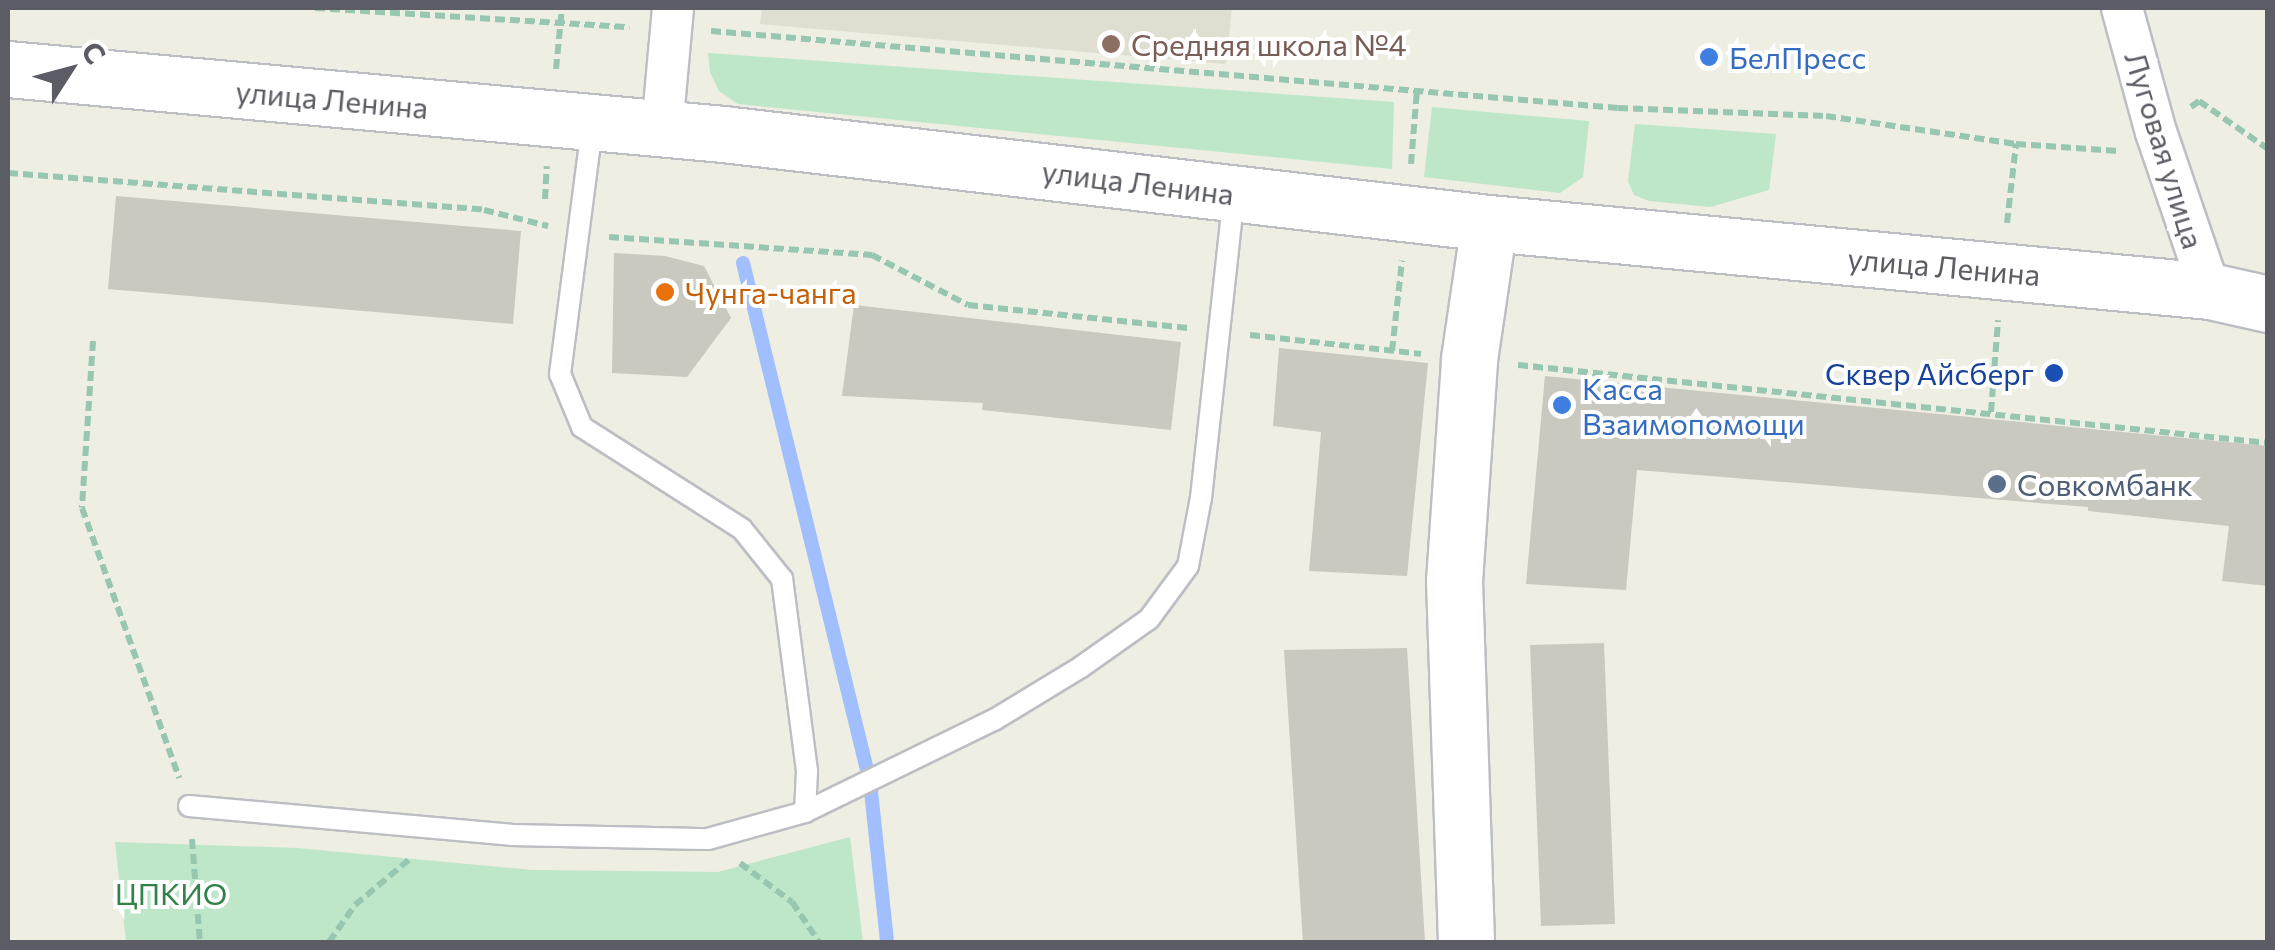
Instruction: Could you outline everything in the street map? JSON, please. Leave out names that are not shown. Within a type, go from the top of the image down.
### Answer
[{"type":"street","name":"Луговая улица","points":[[2122,8],[2156,132],[2210,291]]},
{"type":"street","points":[[662,129],[672,18]]},
{"type":"street","name":"улица Ленина","points":[[8,68],[662,129],[1489,223],[2210,291],[2268,304]]},
{"type":"street","points":[[1466,942],[1454,581],[1468,359],[1489,223]]},
{"type":"lane","points":[[593,124],[560,374],[582,428],[742,530],[782,578],[806,771],[804,812]]},
{"type":"lane","points":[[189,806],[511,834],[708,839],[804,812],[994,720],[1150,619],[1188,566],[1200,498],[1234,194]]},
{"type":"path","points":[[314,8],[561,26],[672,18],[1618,108],[1826,116],[2016,144],[2130,152],[2198,101],[2268,149]]},
{"type":"path","points":[[8,174],[484,210],[580,234]]},
{"type":"path","points":[[93,340],[82,508],[189,806],[200,942]]},
{"type":"path","points":[[329,942],[355,905],[446,828]]},
{"type":"path","points":[[708,839],[792,902],[819,942]]},
{"type":"shaded area","name":"Средняя школа №4","points":[[762,8],[1232,8],[1226,64],[760,24]]},
{"type":"green space","points":[[708,53],[1394,102],[1392,169],[738,104],[719,91],[710,72]]},
{"type":"green space","points":[[1432,107],[1589,121],[1583,177],[1560,193],[1424,177]]},
{"type":"green space","points":[[1635,124],[1776,134],[1769,190],[1710,207],[1649,201],[1634,195],[1628,181]]},
{"type":"green space","name":"ЦПКИО","points":[[850,837],[863,942],[126,942],[115,842],[297,848],[532,870],[718,872]]},
{"type":"building","points":[[116,196],[521,231],[513,324],[108,289]]},
{"type":"building","name":"Чунга-чанга","points":[[614,253],[665,256],[704,266],[731,318],[687,377],[612,373]]},
{"type":"building","points":[[854,305],[1181,342],[1171,430],[982,410],[983,403],[842,396]]},
{"type":"building","points":[[1279,348],[1428,363],[1407,576],[1309,571],[1321,432],[1273,426]]},
{"type":"building","points":[[1545,376],[2268,446],[2268,586],[2222,581],[2229,526],[2088,511],[2088,507],[1637,470],[1626,590],[1526,584]]},
{"type":"building","points":[[1604,643],[1615,924],[1541,926],[1530,645]]},
{"type":"building","points":[[1407,648],[1425,942],[1303,942],[1284,650]]},
{"type":"waterway","points":[[743,263],[870,782],[887,942]]},
{"type":"place","name":"Средняя школа №4","points":[[1111,44]]},
{"type":"place","name":"БелПресс","points":[[1709,57]]},
{"type":"place","name":"Чунга-чанга","points":[[665,292]]},
{"type":"place","name":"Сквер Айсберг","points":[[2054,373]]},
{"type":"place","name":"Касса Взаимопомощи","points":[[1562,405]]},
{"type":"place","name":"Совкомбанк","points":[[1997,484]]}]
